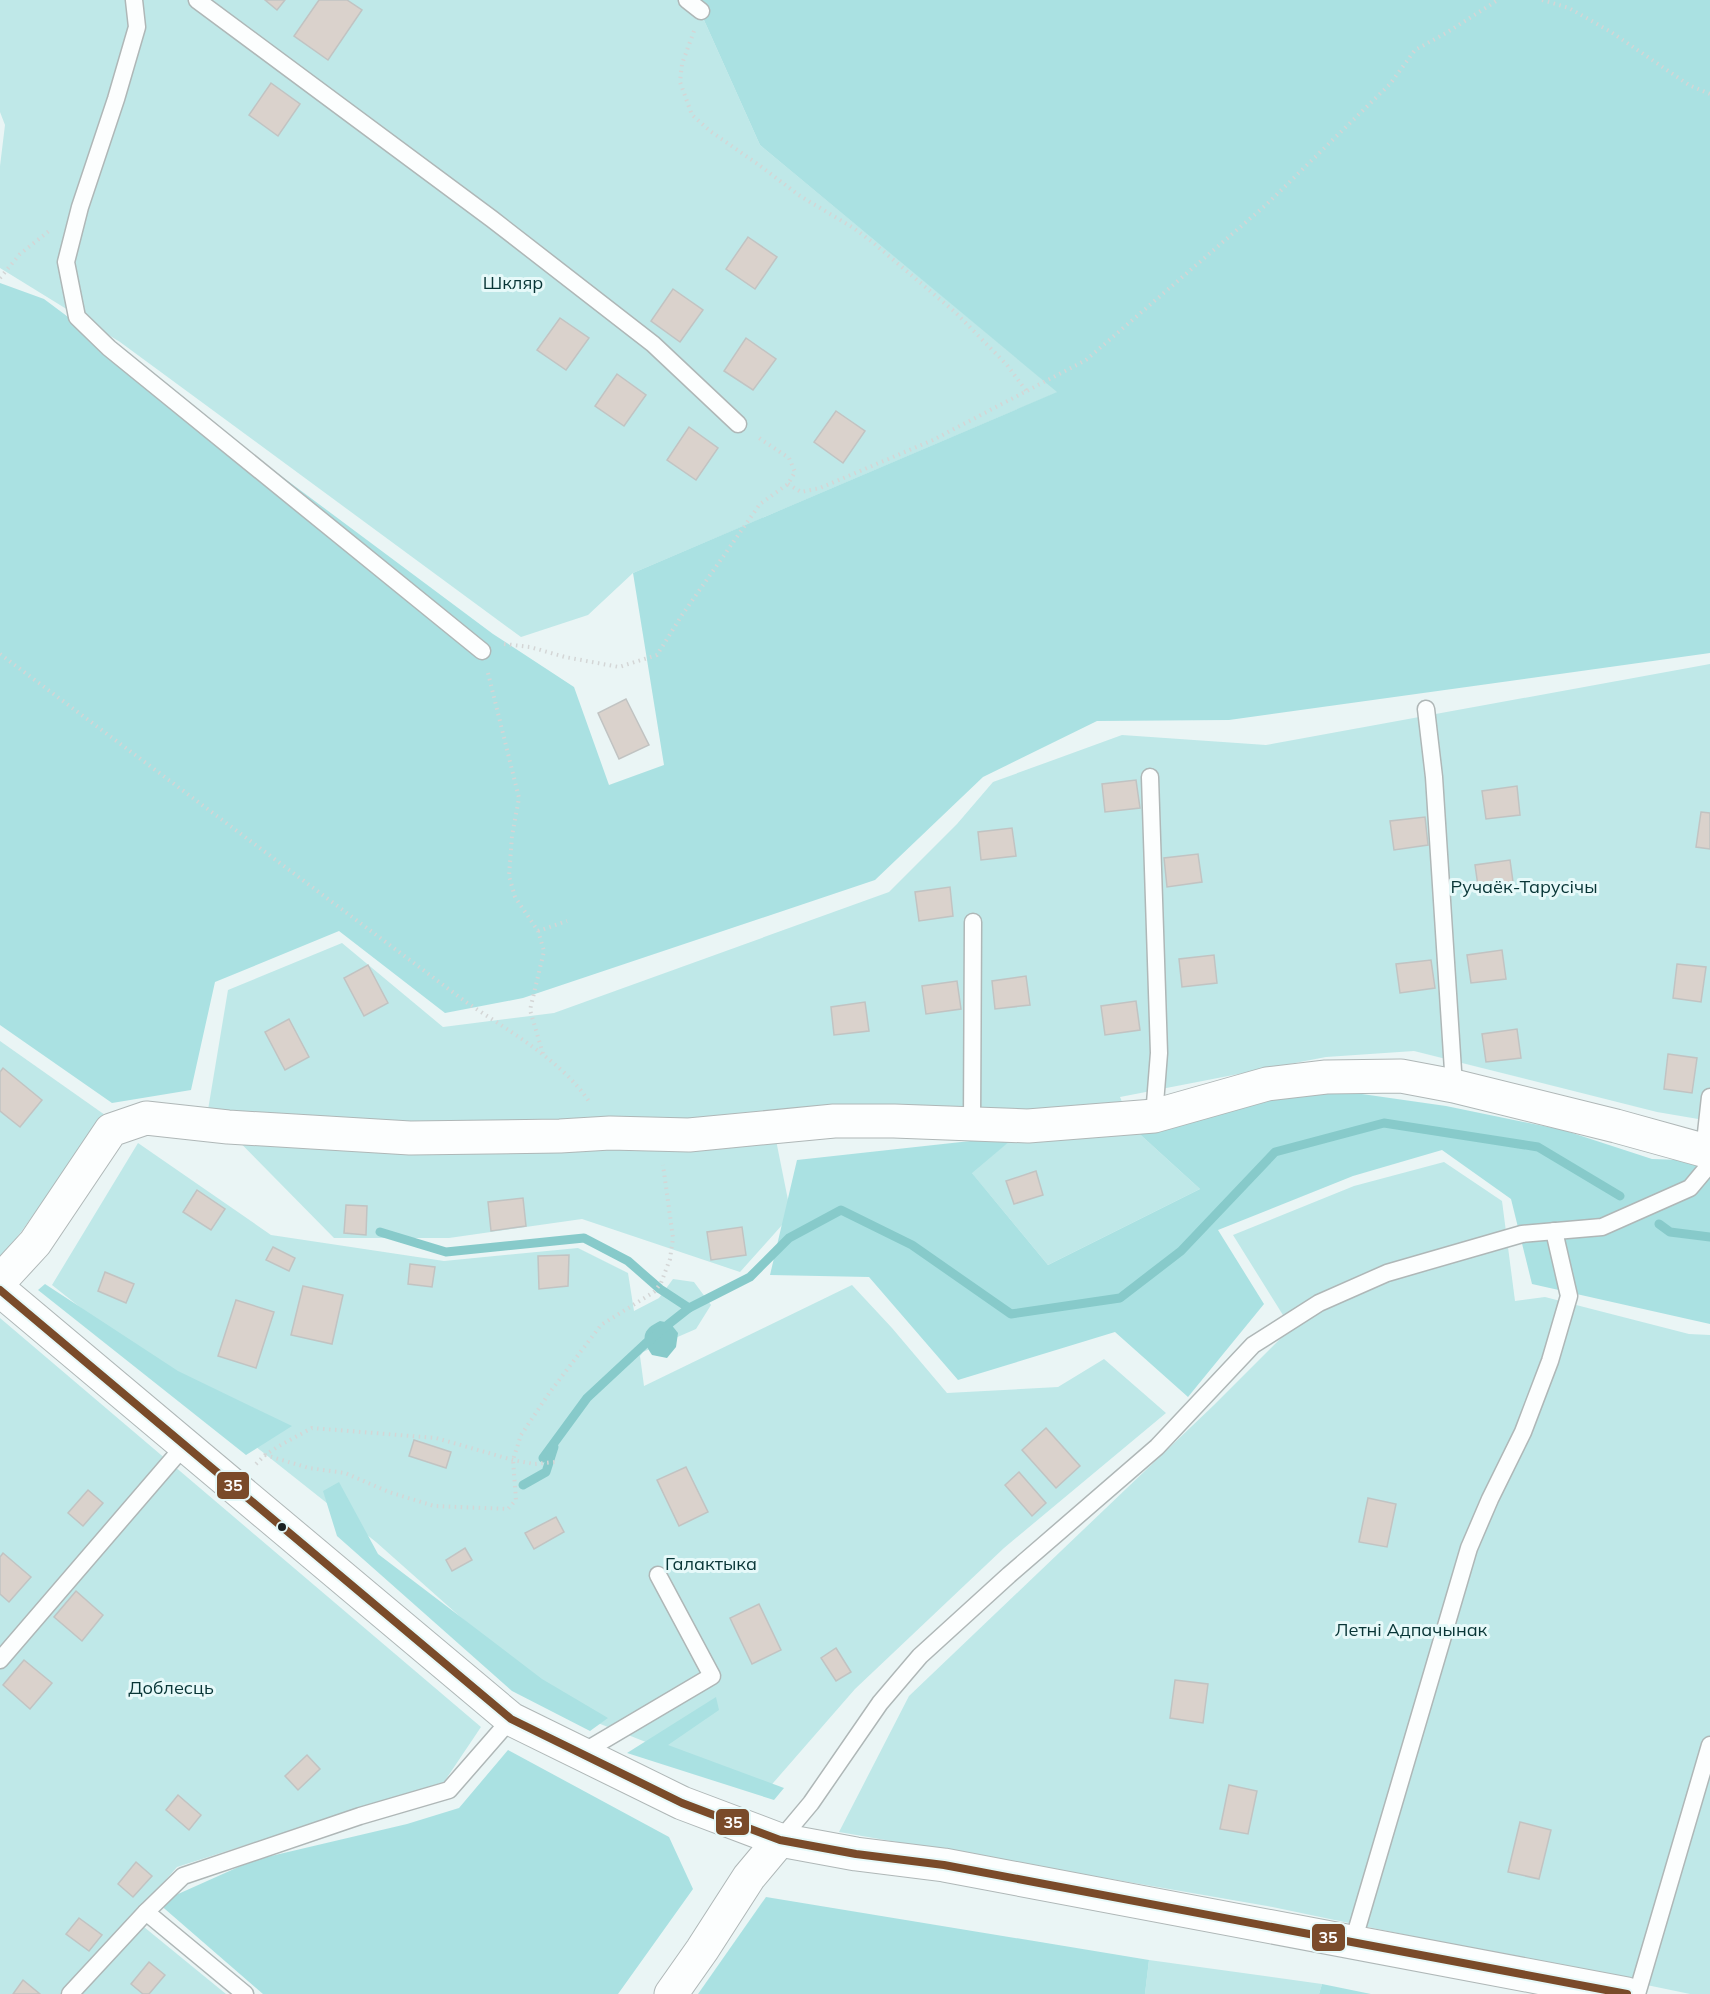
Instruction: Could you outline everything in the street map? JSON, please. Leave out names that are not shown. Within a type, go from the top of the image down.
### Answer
[{"type":"street","points":[[0,1281],[34,1243],[111,1130],[146,1118],[228,1127],[410,1138],[610,1133],[689,1135],[834,1121],[1028,1126],[1154,1116],[1267,1083],[1326,1077],[1401,1076],[1454,1086],[1616,1126],[1708,1156]]},
{"type":"street","points":[[0,1290],[511,1719],[682,1803],[780,1840],[856,1854],[944,1865],[1627,1994]]},
{"type":"street","points":[[671,1994],[749,1877],[780,1840]]},
{"type":"lane","points":[[134,0],[136,27],[116,99],[80,207],[66,262],[77,317],[109,348],[482,651]]},
{"type":"lane","points":[[197,0],[492,219],[653,344],[738,424]]},
{"type":"lane","points":[[687,0],[701,11]]},
{"type":"lane","points":[[1426,709],[1435,789],[1454,1086]]},
{"type":"lane","points":[[1150,777],[1159,1053],[1154,1116]]},
{"type":"lane","points":[[972,1124],[974,922]]},
{"type":"lane","points":[[780,1840],[811,1803],[880,1703],[920,1656],[1009,1575],[1157,1447],[1253,1345],[1319,1303],[1387,1274],[1522,1234],[1602,1227],[1690,1188],[1708,1156],[1710,1097]]},
{"type":"lane","points":[[1353,1942],[1469,1548],[1523,1432],[1550,1361],[1569,1296],[1554,1231]]},
{"type":"lane","points":[[0,1660],[185,1445]]},
{"type":"lane","points":[[580,1754],[712,1676],[658,1575]]},
{"type":"lane","points":[[70,1994],[146,1912],[183,1876],[360,1816],[449,1790],[511,1719]]},
{"type":"lane","points":[[1637,1994],[1710,1745]]},
{"type":"lane","points":[[146,1912],[245,1994]]},
{"type":"path","points":[[788,484],[801,492],[820,488],[933,440],[1086,360],[1258,212],[1390,84],[1415,50],[1498,0]]},
{"type":"path","points":[[1542,0],[1569,8],[1611,32],[1689,85],[1710,94]]},
{"type":"path","points":[[701,11],[682,64],[680,82],[692,115],[710,131],[800,196],[852,226],[956,313],[1007,365],[1027,392]]},
{"type":"path","points":[[0,278],[20,254],[80,207]]},
{"type":"path","points":[[543,1054],[530,1010],[544,951],[538,931],[515,897],[509,876],[512,836],[519,798],[505,735],[482,651],[498,643],[531,647],[565,657],[619,667],[657,655],[682,615],[760,504],[788,484],[795,472],[789,458],[738,424]]},
{"type":"path","points":[[0,654],[466,1002],[543,1054],[584,1093],[610,1133]]},
{"type":"path","points":[[538,931],[567,921]]},
{"type":"path","points":[[265,1455],[309,1468],[345,1473],[389,1492],[435,1506],[508,1509],[516,1500],[513,1460],[521,1435],[550,1392],[601,1325],[654,1292],[661,1283],[670,1259],[673,1238],[659,1134]]},
{"type":"path","points":[[236,1487],[265,1455],[312,1428],[436,1438],[513,1460],[534,1464],[555,1462]]},
{"type":"green space","name":"Шкляр","points":[[0,0],[695,0],[760,145],[1058,392],[633,573],[588,615],[521,637],[120,342],[0,268],[0,166],[5,125],[0,112]]},
{"type":"green space","name":"Ручаёк-Тарусічы","points":[[1710,664],[1710,1121],[1657,1112],[1414,1051],[1326,1057],[1120,1097],[1133,1128],[1200,1189],[1048,1265],[971,1172],[1016,1136],[771,1115],[791,1215],[740,1272],[582,1219],[449,1238],[334,1238],[208,1110],[228,990],[342,943],[443,1027],[554,1013],[889,892],[957,824],[993,782],[1122,735],[1266,745]]},
{"type":"green space","points":[[0,1041],[105,1115],[3,1257],[0,1255]]},
{"type":"green space","name":"Галактыка","points":[[138,1143],[271,1235],[444,1261],[578,1248],[628,1273],[634,1311],[659,1298],[673,1279],[694,1282],[711,1305],[696,1329],[643,1352],[640,1356],[644,1386],[852,1285],[947,1393],[1058,1387],[1104,1359],[1166,1413],[1004,1548],[855,1689],[767,1790],[565,1710],[376,1542],[52,1285]]},
{"type":"green space","name":"Летні Адпачынак","points":[[1444,1162],[1502,1201],[1515,1301],[1545,1297],[1689,1334],[1710,1335],[1710,1994],[1690,1994],[1267,1906],[839,1832],[909,1696],[1214,1405],[1291,1328],[1233,1235],[1354,1186]]},
{"type":"green space","name":"Доблесць","points":[[0,1318],[481,1727],[444,1782],[177,1867],[133,1918],[226,1994],[0,1994]]},
{"type":"green space","points":[[1149,1960],[1322,1984],[1319,1994],[1145,1994]]},
{"type":"shaded area","points":[[695,0],[1710,0],[1710,653],[1229,720],[1097,721],[983,777],[875,880],[523,998],[445,1013],[339,931],[215,982],[191,1090],[112,1103],[0,1025],[0,283],[44,299],[493,634],[574,687],[609,785],[664,765],[633,573],[1057,392],[760,145]]},
{"type":"shaded area","points":[[1355,1093],[1446,1106],[1563,1130],[1652,1159],[1710,1161],[1710,1324],[1532,1284],[1511,1199],[1442,1150],[1353,1176],[1218,1230],[1264,1304],[1188,1397],[1115,1332],[958,1380],[869,1277],[770,1275],[797,1160],[1016,1136],[972,1173],[1048,1265],[1200,1189],[1133,1128],[1277,1095]]},
{"type":"shaded area","points":[[45,1284],[178,1371],[292,1426],[246,1455],[38,1290]]},
{"type":"shaded area","points":[[660,1321],[670,1323],[678,1333],[676,1347],[667,1358],[652,1355],[645,1340],[646,1331]]},
{"type":"shaded area","points":[[339,1482],[378,1554],[542,1679],[608,1718],[590,1731],[512,1691],[337,1536],[323,1491]]},
{"type":"shaded area","points":[[716,1697],[719,1710],[668,1745],[784,1788],[774,1800],[627,1753]]},
{"type":"shaded area","points":[[508,1750],[669,1837],[693,1889],[618,1994],[263,1994],[158,1903],[254,1860],[407,1824],[459,1808]]},
{"type":"shaded area","points":[[766,1897],[1149,1960],[1145,1994],[698,1994]]},
{"type":"shaded area","points":[[1322,1984],[1371,1994],[1319,1994]]},
{"type":"building","points":[[265,0],[285,0],[277,10]]},
{"type":"building","points":[[319,0],[347,0],[362,10],[328,60],[294,36]]},
{"type":"building","points":[[271,83],[300,104],[278,136],[249,115]]},
{"type":"building","points":[[748,237],[777,257],[755,289],[726,269]]},
{"type":"building","points":[[673,289],[703,310],[680,342],[651,321]]},
{"type":"building","points":[[560,318],[589,338],[566,370],[537,350]]},
{"type":"building","points":[[746,338],[776,359],[753,390],[724,371]]},
{"type":"building","points":[[617,374],[646,395],[624,426],[595,406]]},
{"type":"building","points":[[836,411],[865,431],[843,463],[814,442]]},
{"type":"building","points":[[689,427],[718,448],[696,480],[667,460]]},
{"type":"building","points":[[626,699],[649,745],[619,759],[598,713]]},
{"type":"building","points":[[1136,780],[1140,808],[1105,812],[1102,784]]},
{"type":"building","points":[[1517,786],[1520,815],[1486,819],[1482,791]]},
{"type":"building","points":[[1701,812],[1710,813],[1710,849],[1696,847]]},
{"type":"building","points":[[1425,817],[1428,845],[1394,850],[1390,821]]},
{"type":"building","points":[[1012,828],[1016,856],[981,860],[978,832]]},
{"type":"building","points":[[1198,854],[1202,882],[1167,887],[1164,858]]},
{"type":"building","points":[[1510,860],[1514,889],[1479,893],[1475,865]]},
{"type":"building","points":[[950,887],[953,916],[919,921],[915,892]]},
{"type":"building","points":[[1502,950],[1506,979],[1471,983],[1467,955]]},
{"type":"building","points":[[1214,955],[1217,983],[1182,987],[1179,959]]},
{"type":"building","points":[[1431,960],[1435,988],[1400,993],[1396,964]]},
{"type":"building","points":[[1677,964],[1706,967],[1701,1002],[1673,998]]},
{"type":"building","points":[[368,965],[388,1003],[364,1016],[344,978]]},
{"type":"building","points":[[1026,976],[1030,1005],[995,1009],[992,981]]},
{"type":"building","points":[[957,981],[961,1009],[926,1014],[922,986]]},
{"type":"building","points":[[1136,1001],[1140,1030],[1105,1035],[1101,1006]]},
{"type":"building","points":[[865,1002],[869,1031],[834,1035],[831,1007]]},
{"type":"building","points":[[289,1019],[309,1057],[285,1070],[265,1032]]},
{"type":"building","points":[[1517,1029],[1521,1058],[1486,1062],[1482,1034]]},
{"type":"building","points":[[1668,1054],[1697,1058],[1692,1093],[1664,1089]]},
{"type":"building","points":[[3,1068],[42,1100],[20,1127],[0,1111],[0,1072]]},
{"type":"building","points":[[1036,1171],[1043,1195],[1014,1204],[1006,1181]]},
{"type":"building","points":[[197,1190],[225,1209],[211,1230],[183,1212]]},
{"type":"building","points":[[523,1198],[526,1226],[491,1231],[488,1202]]},
{"type":"building","points":[[346,1205],[367,1206],[366,1235],[344,1233]]},
{"type":"building","points":[[742,1227],[746,1255],[711,1260],[707,1232]]},
{"type":"building","points":[[273,1247],[295,1258],[289,1271],[266,1260]]},
{"type":"building","points":[[569,1255],[568,1286],[539,1289],[538,1256]]},
{"type":"building","points":[[410,1264],[435,1267],[432,1287],[408,1284]]},
{"type":"building","points":[[105,1272],[134,1284],[126,1303],[98,1291]]},
{"type":"building","points":[[303,1286],[343,1295],[332,1344],[291,1335]]},
{"type":"building","points":[[236,1300],[274,1312],[256,1368],[218,1356]]},
{"type":"building","points":[[1046,1428],[1080,1466],[1056,1488],[1022,1450]]},
{"type":"building","points":[[414,1440],[451,1452],[446,1468],[409,1456]]},
{"type":"building","points":[[686,1467],[708,1512],[679,1526],[657,1480]]},
{"type":"building","points":[[1019,1472],[1046,1503],[1032,1516],[1005,1485]]},
{"type":"building","points":[[88,1490],[103,1503],[83,1526],[68,1513]]},
{"type":"building","points":[[1368,1498],[1396,1504],[1387,1547],[1359,1542]]},
{"type":"building","points":[[556,1517],[564,1532],[534,1549],[525,1533]]},
{"type":"building","points":[[465,1548],[472,1560],[452,1571],[446,1560]]},
{"type":"building","points":[[3,1553],[31,1577],[9,1602],[0,1594],[0,1557]]},
{"type":"building","points":[[76,1591],[103,1615],[82,1641],[54,1617]]},
{"type":"building","points":[[759,1604],[781,1650],[752,1664],[730,1618]]},
{"type":"building","points":[[836,1648],[851,1672],[836,1681],[821,1658]]},
{"type":"building","points":[[24,1660],[52,1683],[30,1709],[3,1685]]},
{"type":"building","points":[[1175,1680],[1208,1684],[1203,1723],[1170,1718]]},
{"type":"building","points":[[307,1755],[320,1769],[298,1790],[285,1776]]},
{"type":"building","points":[[1229,1785],[1257,1791],[1248,1834],[1220,1829]]},
{"type":"building","points":[[178,1795],[201,1815],[189,1830],[166,1810]]},
{"type":"building","points":[[1520,1822],[1551,1830],[1539,1879],[1508,1872]]},
{"type":"building","points":[[136,1862],[152,1876],[133,1897],[118,1884]]},
{"type":"building","points":[[79,1918],[102,1935],[89,1951],[66,1934]]},
{"type":"building","points":[[149,1962],[165,1975],[149,1994],[143,1994],[131,1984]]},
{"type":"building","points":[[23,1980],[40,1994],[13,1994]]},
{"type":"waterway","points":[[543,1458],[587,1398],[670,1323],[689,1308],[750,1277],[789,1238],[841,1210],[912,1245],[1011,1314],[1120,1298],[1181,1251],[1275,1152],[1384,1123],[1538,1147],[1620,1196]]},
{"type":"waterway","points":[[1659,1224],[1670,1232],[1710,1237]]},
{"type":"waterway","points":[[380,1232],[446,1252],[584,1238],[628,1261],[660,1289],[689,1308]]},
{"type":"waterway","points":[[523,1485],[546,1472],[554,1447]]},
{"type":"transit line","name":"35","points":[[0,1290],[511,1719],[682,1803],[780,1840],[856,1854],[944,1865],[1627,1994]]}]
